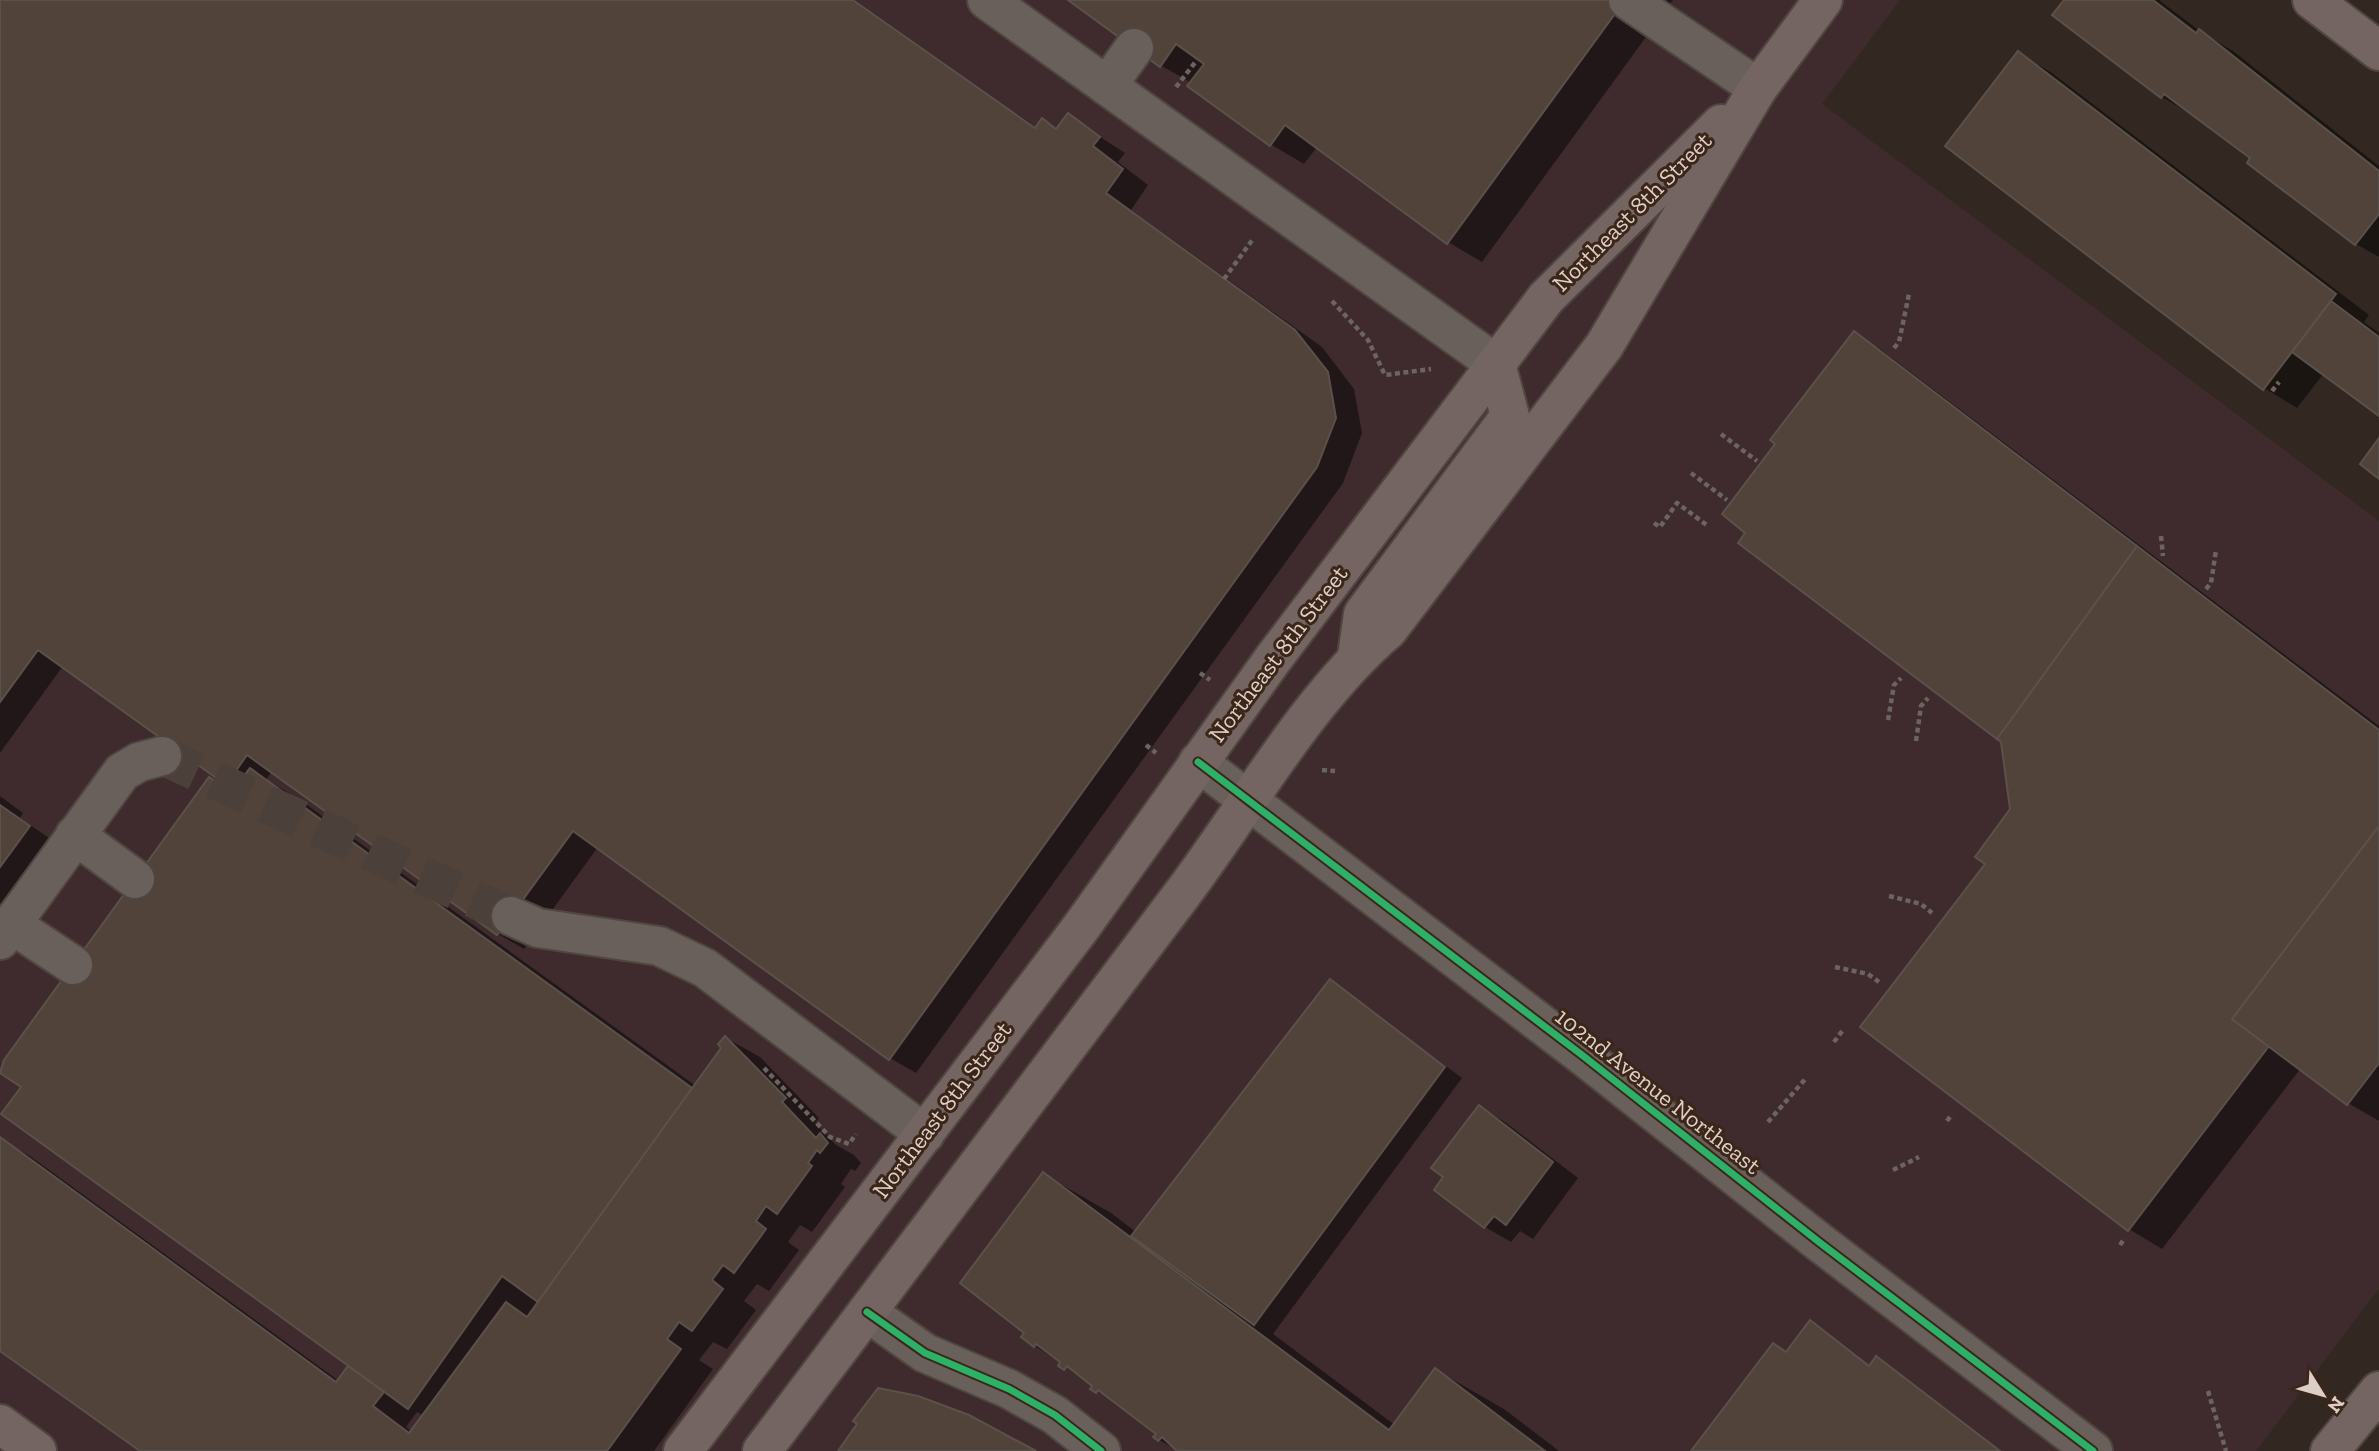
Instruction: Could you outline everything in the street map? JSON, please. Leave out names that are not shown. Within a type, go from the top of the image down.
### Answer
[{"type":"main road","name":"Northeast 8th Street","points":[[762,1451],[1357,656],[1388,630],[1604,346],[1758,88],[1824,0]]},
{"type":"main road","points":[[2312,0],[2379,51]]},
{"type":"main road","name":"Northeast 8th Street","points":[[683,1451],[1082,926],[1198,762],[1546,298],[1758,88]]},
{"type":"main road","points":[[1357,656],[1363,614],[1510,416],[1496,364]]},
{"type":"main road","points":[[2330,1451],[2379,1391]]},
{"type":"main road","points":[[0,1424],[37,1451]]},
{"type":"street","points":[[987,0],[1496,364]]},
{"type":"street","points":[[1628,0],[1758,88]]},
{"type":"street","points":[[1107,86],[1134,48]]},
{"type":"street","points":[[73,965],[6,932],[122,772],[139,762],[162,756]]},
{"type":"street","name":"102nd Avenue Northeast","points":[[1198,762],[2093,1451]]},
{"type":"street","points":[[75,835],[135,879]]},
{"type":"street","points":[[511,916],[538,928],[659,946],[705,968],[925,1134]]},
{"type":"street","points":[[867,1312],[925,1353],[1009,1389],[1055,1415],[1101,1451]]},
{"type":"path","points":[[1166,86],[1177,87],[1197,60]]},
{"type":"path","points":[[1224,279],[1254,239]]},
{"type":"path","points":[[1324,292],[1368,340],[1385,375],[1421,371]]},
{"type":"path","points":[[1894,348],[1899,342],[1909,294]]},
{"type":"path","points":[[2272,391],[2279,382]]},
{"type":"path","points":[[1721,434],[1757,461]]},
{"type":"path","points":[[1691,473],[1727,500]]},
{"type":"path","points":[[1654,523],[1660,527],[1677,503],[1708,526]]},
{"type":"path","points":[[2161,537],[2163,556]]},
{"type":"path","points":[[2206,589],[2211,583],[2216,550]]},
{"type":"path","points":[[1888,720],[1894,685],[1901,678]]},
{"type":"path","points":[[1916,741],[1922,706],[1928,698]]},
{"type":"path","points":[[1146,746],[1158,755]]},
{"type":"path","points":[[1322,770],[1335,771]]},
{"type":"path","points":[[1889,896],[1921,904],[1932,912]]},
{"type":"path","points":[[1835,967],[1868,974],[1879,982]]},
{"type":"path","points":[[1834,1042],[1843,1030]]},
{"type":"path","points":[[1768,1122],[1807,1077]]},
{"type":"path","points":[[793,1097],[830,1137],[849,1144]]},
{"type":"path","points":[[1947,1121],[1952,1114]]},
{"type":"path","points":[[1893,1170],[1919,1157]]},
{"type":"path","points":[[2120,1245],[2125,1238]]},
{"type":"path","points":[[2208,1391],[2226,1451]]},
{"type":"shaded area","points":[[0,0],[1900,0],[1822,104],[2379,521],[2379,1288],[2256,1451],[0,1451]]},
{"type":"building","points":[[0,0],[853,0],[1035,128],[1042,118],[1056,129],[1068,113],[1100,137],[1093,146],[1123,169],[1106,193],[1295,330],[1328,372],[1336,418],[1317,467],[889,1060],[573,831],[497,935],[247,755],[226,785],[38,650],[0,702]]},
{"type":"building","points":[[1068,0],[1625,0],[1447,244],[1285,125],[1270,146],[1187,86],[1204,64],[1176,44],[1160,67]]},
{"type":"building","points":[[2064,0],[2153,0],[2196,33],[2199,29],[2379,171],[2379,214],[2355,245],[2247,163],[2250,158],[2164,94],[2161,98],[2052,15]]},
{"type":"building","points":[[2018,51],[2336,294],[2263,390],[1945,146]]},
{"type":"building","points":[[2331,301],[2379,337],[2379,416],[2292,352]]},
{"type":"building","points":[[1854,331],[2137,546],[1997,739],[1738,543],[1745,533],[1722,514],[1775,444],[1770,440]]},
{"type":"building","points":[[2379,438],[2379,479],[2360,464]]},
{"type":"building","points":[[2137,546],[2379,730],[2379,826],[2232,1019],[2269,1046],[2128,1231],[1860,1027],[1985,864],[1975,857],[2010,809],[2001,742],[1997,739]]},
{"type":"building","points":[[250,768],[692,1088],[538,1302],[502,1276],[408,1409],[1,1114],[21,1087],[0,1073],[4,1060],[209,777],[231,793]]},
{"type":"building","points":[[0,805],[30,826],[0,867]]},
{"type":"building","points":[[2379,826],[2379,1063],[2347,1105],[2232,1019]]},
{"type":"building","points":[[1330,979],[1445,1067],[1254,1325],[1131,1236]]},
{"type":"building","points":[[725,1036],[786,1098],[782,1102],[816,1138],[820,1133],[828,1143],[820,1153],[817,1150],[808,1163],[812,1166],[777,1214],[766,1206],[756,1221],[766,1229],[734,1273],[723,1265],[712,1280],[723,1289],[692,1331],[679,1322],[667,1339],[681,1349],[607,1451],[140,1451],[0,1351],[0,1137],[336,1382],[348,1366],[384,1392],[373,1406],[409,1433],[506,1302],[527,1317],[721,1048],[718,1044]]},
{"type":"building","points":[[1479,1105],[1553,1162],[1506,1225],[1494,1216],[1484,1228],[1434,1190],[1443,1177],[1431,1168]]},
{"type":"building","points":[[1043,1172],[1389,1430],[1435,1368],[1545,1451],[1177,1451],[1162,1437],[1158,1441],[1153,1437],[1156,1434],[1098,1390],[1096,1393],[1090,1389],[1092,1386],[1067,1366],[1064,1370],[1058,1366],[1060,1362],[1036,1344],[1034,1347],[1021,1337],[1024,1333],[960,1283]]},
{"type":"building","points":[[1810,1320],[1869,1366],[1876,1356],[2000,1451],[1691,1451],[1773,1343],[1786,1352]]},
{"type":"building","points":[[878,1388],[918,1396],[969,1415],[1036,1451],[838,1451],[857,1424],[853,1421]]},
{"type":"tunnel","points":[[162,756],[511,916]]},
{"type":"cycle path","points":[[1198,762],[2093,1451]]},
{"type":"cycle path","points":[[867,1312],[925,1353],[1009,1389],[1055,1415],[1101,1451]]}]
